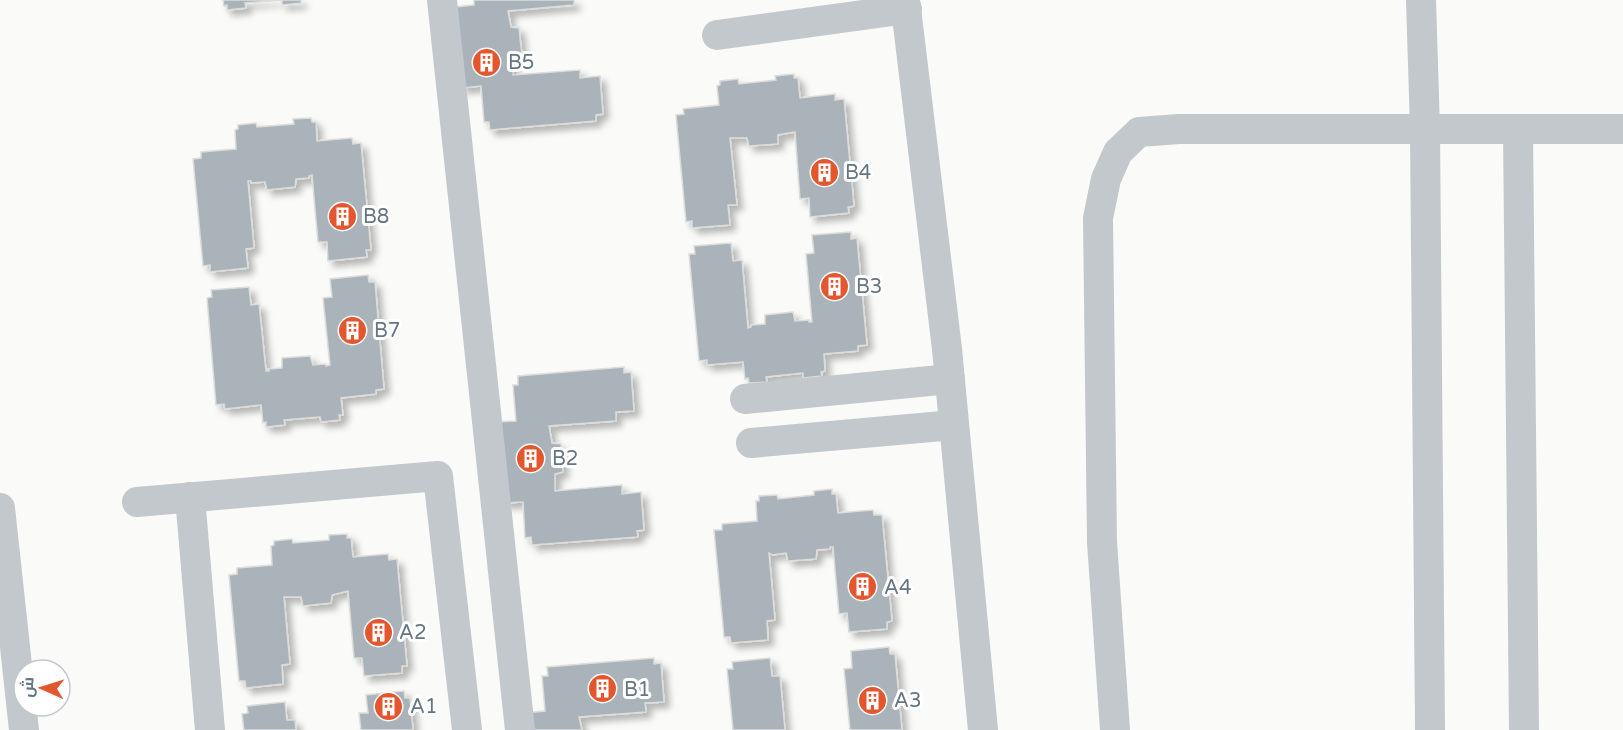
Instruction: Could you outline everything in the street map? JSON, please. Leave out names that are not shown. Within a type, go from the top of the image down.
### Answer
[{"type":"street","points":[[442,0],[520,730]]},
{"type":"street","points":[[1421,0],[1425,129],[1430,730]]},
{"type":"street","points":[[717,35],[906,5],[950,379],[983,730]]},
{"type":"street","points":[[1115,730],[1102,542],[1098,219],[1106,179],[1118,152],[1139,132],[1179,129],[1623,129]]},
{"type":"street","points":[[1518,129],[1524,730]]},
{"type":"street","points":[[745,399],[950,379]]},
{"type":"street","points":[[751,442],[954,425]]},
{"type":"street","points":[[137,502],[438,476],[467,730]]},
{"type":"street","points":[[190,497],[210,730]]},
{"type":"street","points":[[0,508],[5,598],[24,730]]},
{"type":"building","points":[[223,0],[282,0],[245,3],[246,8],[227,10],[227,5],[224,6]]},
{"type":"building","points":[[282,0],[301,0],[301,3],[282,5]]},
{"type":"building","name":"B5","points":[[474,0],[574,0],[574,5],[508,11],[511,27],[519,28],[522,56],[514,58],[513,75],[580,70],[580,78],[600,76],[603,114],[596,115],[596,121],[490,130],[489,122],[484,122],[481,86],[461,88],[455,7],[474,5]]},
{"type":"building","name":"B4","points":[[794,74],[794,78],[798,78],[800,98],[835,94],[835,100],[844,99],[854,206],[848,207],[849,213],[810,217],[809,198],[800,199],[795,132],[778,135],[778,144],[749,146],[747,138],[730,138],[737,205],[728,205],[730,225],[692,228],[692,221],[686,222],[676,115],[684,114],[683,109],[719,105],[717,86],[720,85],[720,81],[738,79],[739,84],[776,80],[775,76]]},
{"type":"building","name":"B8","points":[[311,118],[312,122],[316,122],[317,141],[352,138],[353,144],[361,143],[371,250],[366,250],[367,257],[328,261],[327,242],[318,242],[312,175],[309,178],[296,179],[295,187],[267,190],[265,182],[251,183],[248,181],[254,248],[246,249],[248,268],[210,272],[210,265],[203,266],[193,159],[201,158],[201,152],[236,149],[235,130],[238,129],[238,125],[256,123],[257,127],[294,124],[293,119]]},
{"type":"building","name":"B3","points":[[851,232],[851,239],[857,238],[867,345],[858,346],[858,351],[824,354],[825,371],[821,372],[822,376],[803,378],[803,373],[766,377],[767,382],[749,383],[748,378],[745,379],[743,362],[707,365],[707,360],[699,361],[689,254],[695,254],[694,246],[731,243],[733,261],[742,260],[748,328],[751,325],[765,324],[765,315],[793,312],[795,321],[809,320],[812,322],[806,254],[814,253],[812,235]]},
{"type":"building","name":"B7","points":[[368,275],[369,282],[375,282],[384,389],[376,390],[376,394],[341,398],[343,415],[339,415],[340,420],[321,422],[320,417],[284,420],[285,425],[266,427],[266,422],[263,423],[261,405],[225,409],[224,404],[216,405],[207,298],[212,297],[211,290],[249,287],[251,305],[259,304],[266,371],[282,368],[282,358],[310,356],[313,365],[326,364],[326,366],[330,365],[323,298],[332,297],[330,279]]},
{"type":"building","name":"B2","points":[[624,367],[624,373],[631,372],[634,411],[616,412],[616,421],[549,426],[552,443],[561,444],[563,472],[555,474],[555,491],[622,485],[622,494],[641,492],[644,530],[637,531],[638,537],[532,545],[531,537],[525,538],[523,502],[503,503],[496,422],[516,421],[513,385],[518,385],[518,376]]},
{"type":"building","name":"A4","points":[[832,489],[832,494],[836,494],[838,513],[873,510],[874,515],[882,515],[892,621],[887,622],[887,629],[849,632],[847,613],[839,614],[833,547],[830,547],[830,549],[817,550],[816,559],[788,561],[786,553],[772,555],[769,553],[775,620],[767,621],[768,640],[731,643],[730,637],[724,637],[714,530],[722,530],[722,524],[757,521],[756,501],[759,501],[759,496],[777,495],[778,499],[814,495],[814,491]]},
{"type":"building","name":"A2","points":[[347,534],[347,538],[351,538],[353,557],[388,554],[389,560],[397,559],[407,666],[402,666],[402,673],[364,676],[362,658],[354,658],[348,591],[332,595],[331,603],[303,606],[301,597],[284,597],[290,664],[282,665],[283,684],[246,688],[245,681],[239,681],[229,575],[237,574],[237,568],[272,565],[271,546],[274,545],[274,541],[292,539],[293,543],[329,540],[329,535]]},
{"type":"building","name":"A3","points":[[889,647],[890,654],[895,654],[902,730],[850,730],[844,669],[852,668],[851,651]]},
{"type":"building","name":"B1","points":[[654,658],[654,664],[661,663],[664,702],[645,703],[646,712],[579,717],[582,730],[523,730],[526,713],[545,711],[542,676],[548,676],[547,667]]},
{"type":"building","points":[[770,658],[772,676],[780,676],[785,730],[733,730],[727,669],[733,669],[732,662]]},
{"type":"building","name":"A1","points":[[404,691],[405,698],[410,698],[413,730],[361,730],[359,713],[368,713],[366,695]]},
{"type":"building","points":[[285,702],[287,720],[295,720],[296,730],[244,730],[242,714],[248,713],[247,706]]},
{"type":"place","name":"B5","points":[[487,62]]},
{"type":"place","name":"B4","points":[[824,172]]},
{"type":"place","name":"B8","points":[[342,216]]},
{"type":"place","name":"B3","points":[[835,286]]},
{"type":"place","name":"B7","points":[[353,330]]},
{"type":"place","name":"B2","points":[[531,458]]},
{"type":"place","name":"A4","points":[[863,587]]},
{"type":"place","name":"A2","points":[[378,632]]},
{"type":"place","name":"B1","points":[[603,689]]},
{"type":"place","name":"A3","points":[[873,700]]},
{"type":"place","name":"A1","points":[[389,706]]}]
